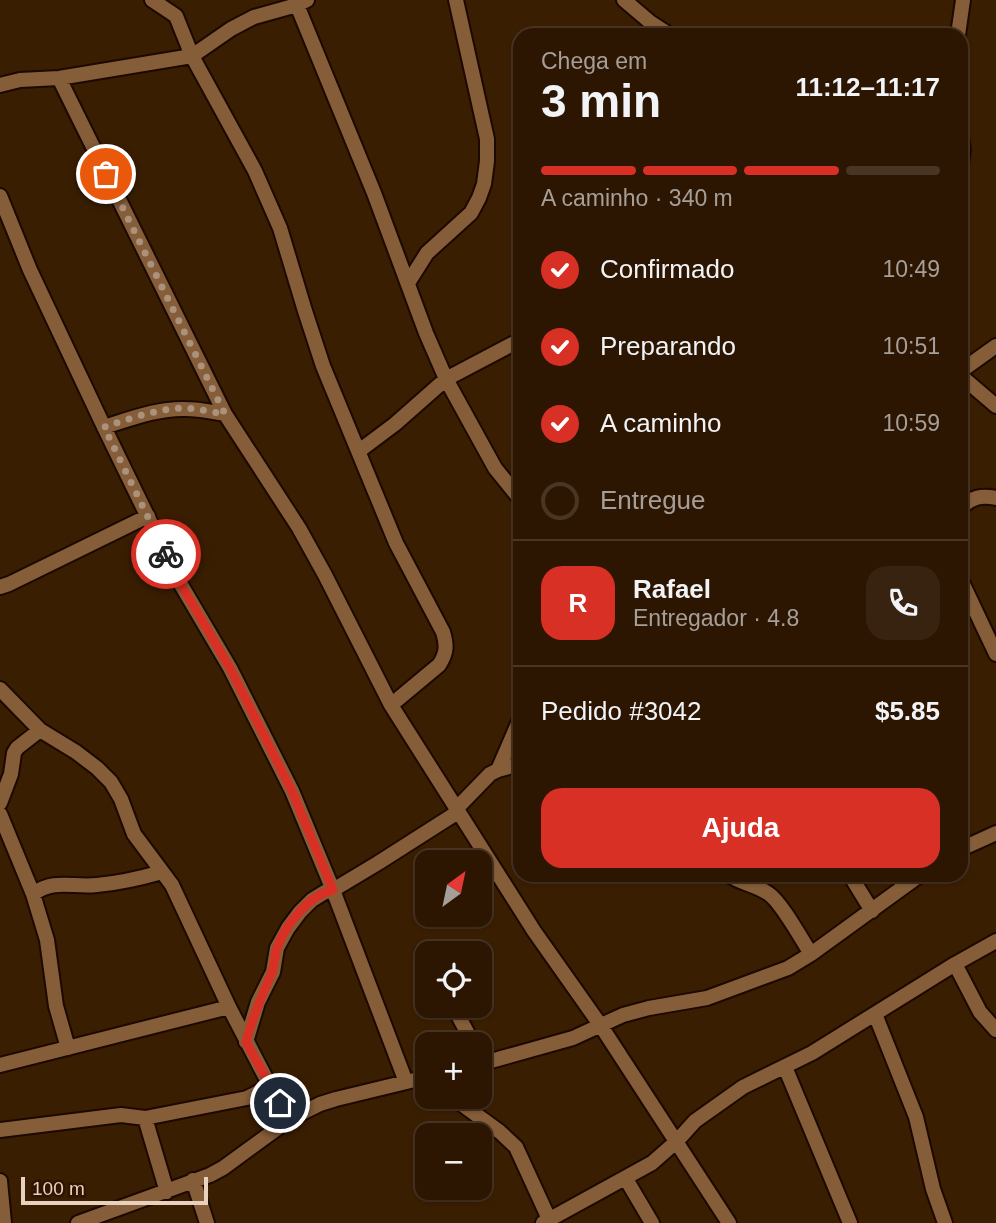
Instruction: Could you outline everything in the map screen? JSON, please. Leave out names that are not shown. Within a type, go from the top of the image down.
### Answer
[{"type":"street","points":[[152,0],[176,16],[192,56],[255,171],[280,228],[323,366],[396,543],[443,632],[447,644],[439,665],[391,705]]},
{"type":"street","points":[[408,283],[427,253],[471,213],[484,184],[487,139],[456,0]]},
{"type":"street","points":[[624,0],[659,28]]},
{"type":"street","points":[[959,28],[963,0]]},
{"type":"street","points":[[0,85],[192,56],[254,17],[302,2],[426,333],[446,379],[495,468],[513,490]]},
{"type":"street","points":[[59,78],[225,414],[299,528],[391,705],[534,931],[601,1026],[729,1223]]},
{"type":"street","points":[[0,196],[30,270],[180,583],[230,668],[306,820],[406,1082]]},
{"type":"street","points":[[359,451],[395,424],[446,379],[513,344]]},
{"type":"street","points":[[968,368],[996,346]]},
{"type":"street","points":[[968,380],[996,406]]},
{"type":"street","points":[[104,427],[144,414],[167,410],[187,408],[225,414]]},
{"type":"street","points":[[968,501],[984,495],[996,498]]},
{"type":"street","points":[[0,587],[148,516]]},
{"type":"street","points":[[968,595],[996,654]]},
{"type":"street","points":[[0,689],[40,730],[76,752],[111,782],[121,799],[134,834],[172,885],[205,960],[246,1042],[290,1119]]},
{"type":"street","points":[[0,803],[11,775],[17,748],[40,730]]},
{"type":"street","points":[[498,770],[513,735]]},
{"type":"street","points":[[246,1042],[258,1002],[273,972],[277,948],[288,928],[312,900],[378,863],[457,810],[490,775],[513,766]]},
{"type":"street","points":[[0,814],[33,894],[47,940],[56,1006],[68,1048]]},
{"type":"street","points":[[968,846],[996,833]]},
{"type":"street","points":[[33,894],[52,885],[93,886],[129,881],[162,872]]},
{"type":"street","points":[[741,882],[761,888],[773,896],[811,954]]},
{"type":"street","points":[[854,882],[872,911]]},
{"type":"street","points":[[492,1057],[573,1038],[623,1015],[707,998],[788,968],[911,882]]},
{"type":"street","points":[[468,1109],[516,1147],[546,1221],[652,1163],[695,1122],[743,1087],[812,1053],[996,941]]},
{"type":"street","points":[[955,964],[980,1012],[996,1031]]},
{"type":"street","points":[[0,1065],[229,1007]]},
{"type":"street","points":[[875,1014],[916,1117],[933,1189],[945,1223]]},
{"type":"street","points":[[785,1067],[850,1223]]},
{"type":"street","points":[[78,1223],[210,1175],[290,1119],[336,1099],[415,1080]]},
{"type":"street","points":[[0,1130],[121,1115],[145,1118],[247,1098],[270,1086]]},
{"type":"street","points":[[145,1118],[167,1192]]},
{"type":"street","points":[[662,1119],[695,1122]]},
{"type":"street","points":[[626,1179],[652,1223]]},
{"type":"street","points":[[193,1180],[207,1223]]},
{"type":"street","points":[[0,1181],[4,1223]]},
{"type":"way so far","points":[[106,174],[225,414],[187,408],[167,410],[144,414],[104,427],[166,554]]},
{"type":"route","points":[[166,554],[230,668],[292,791],[333,890],[312,900],[288,928],[277,948],[273,972],[258,1002],[246,1042],[280,1103]]}]
